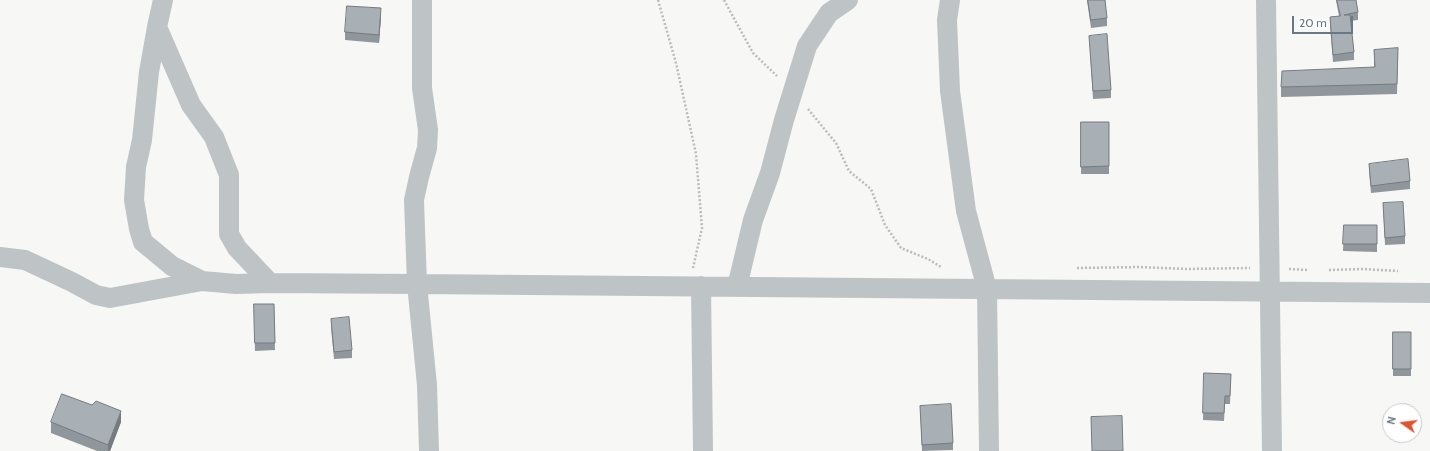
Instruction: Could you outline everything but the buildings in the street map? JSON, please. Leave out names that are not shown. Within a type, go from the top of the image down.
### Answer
[{"type":"street","points":[[163,0],[149,72],[142,140],[136,167],[134,200],[143,242],[172,266],[202,281]]},
{"type":"street","points":[[422,0],[422,88],[428,130],[427,148],[414,200],[417,284],[427,385],[429,451]]},
{"type":"street","points":[[736,287],[753,220],[770,173],[784,120],[807,46],[829,13],[848,0]]},
{"type":"street","points":[[950,0],[947,20],[950,91],[966,211],[986,289],[989,451]]},
{"type":"street","points":[[1266,0],[1272,451]]},
{"type":"street","points":[[157,27],[191,104],[214,137],[229,175],[229,234],[237,248],[270,283]]},
{"type":"street","points":[[0,257],[25,260],[96,295],[110,298],[202,281],[236,284],[417,284],[697,280],[736,287],[1430,293]]},
{"type":"street","points":[[697,280],[703,451]]},
{"type":"path","points":[[658,0],[676,63],[696,154],[702,228],[697,280]]},
{"type":"path","points":[[724,0],[753,53],[781,81]]},
{"type":"path","points":[[807,108],[836,143],[849,171],[870,189],[885,225],[901,248],[928,259],[942,268]]},
{"type":"path","points":[[1075,268],[1140,266],[1187,269],[1316,270]]},
{"type":"path","points":[[1323,270],[1364,269],[1400,271]]}]
